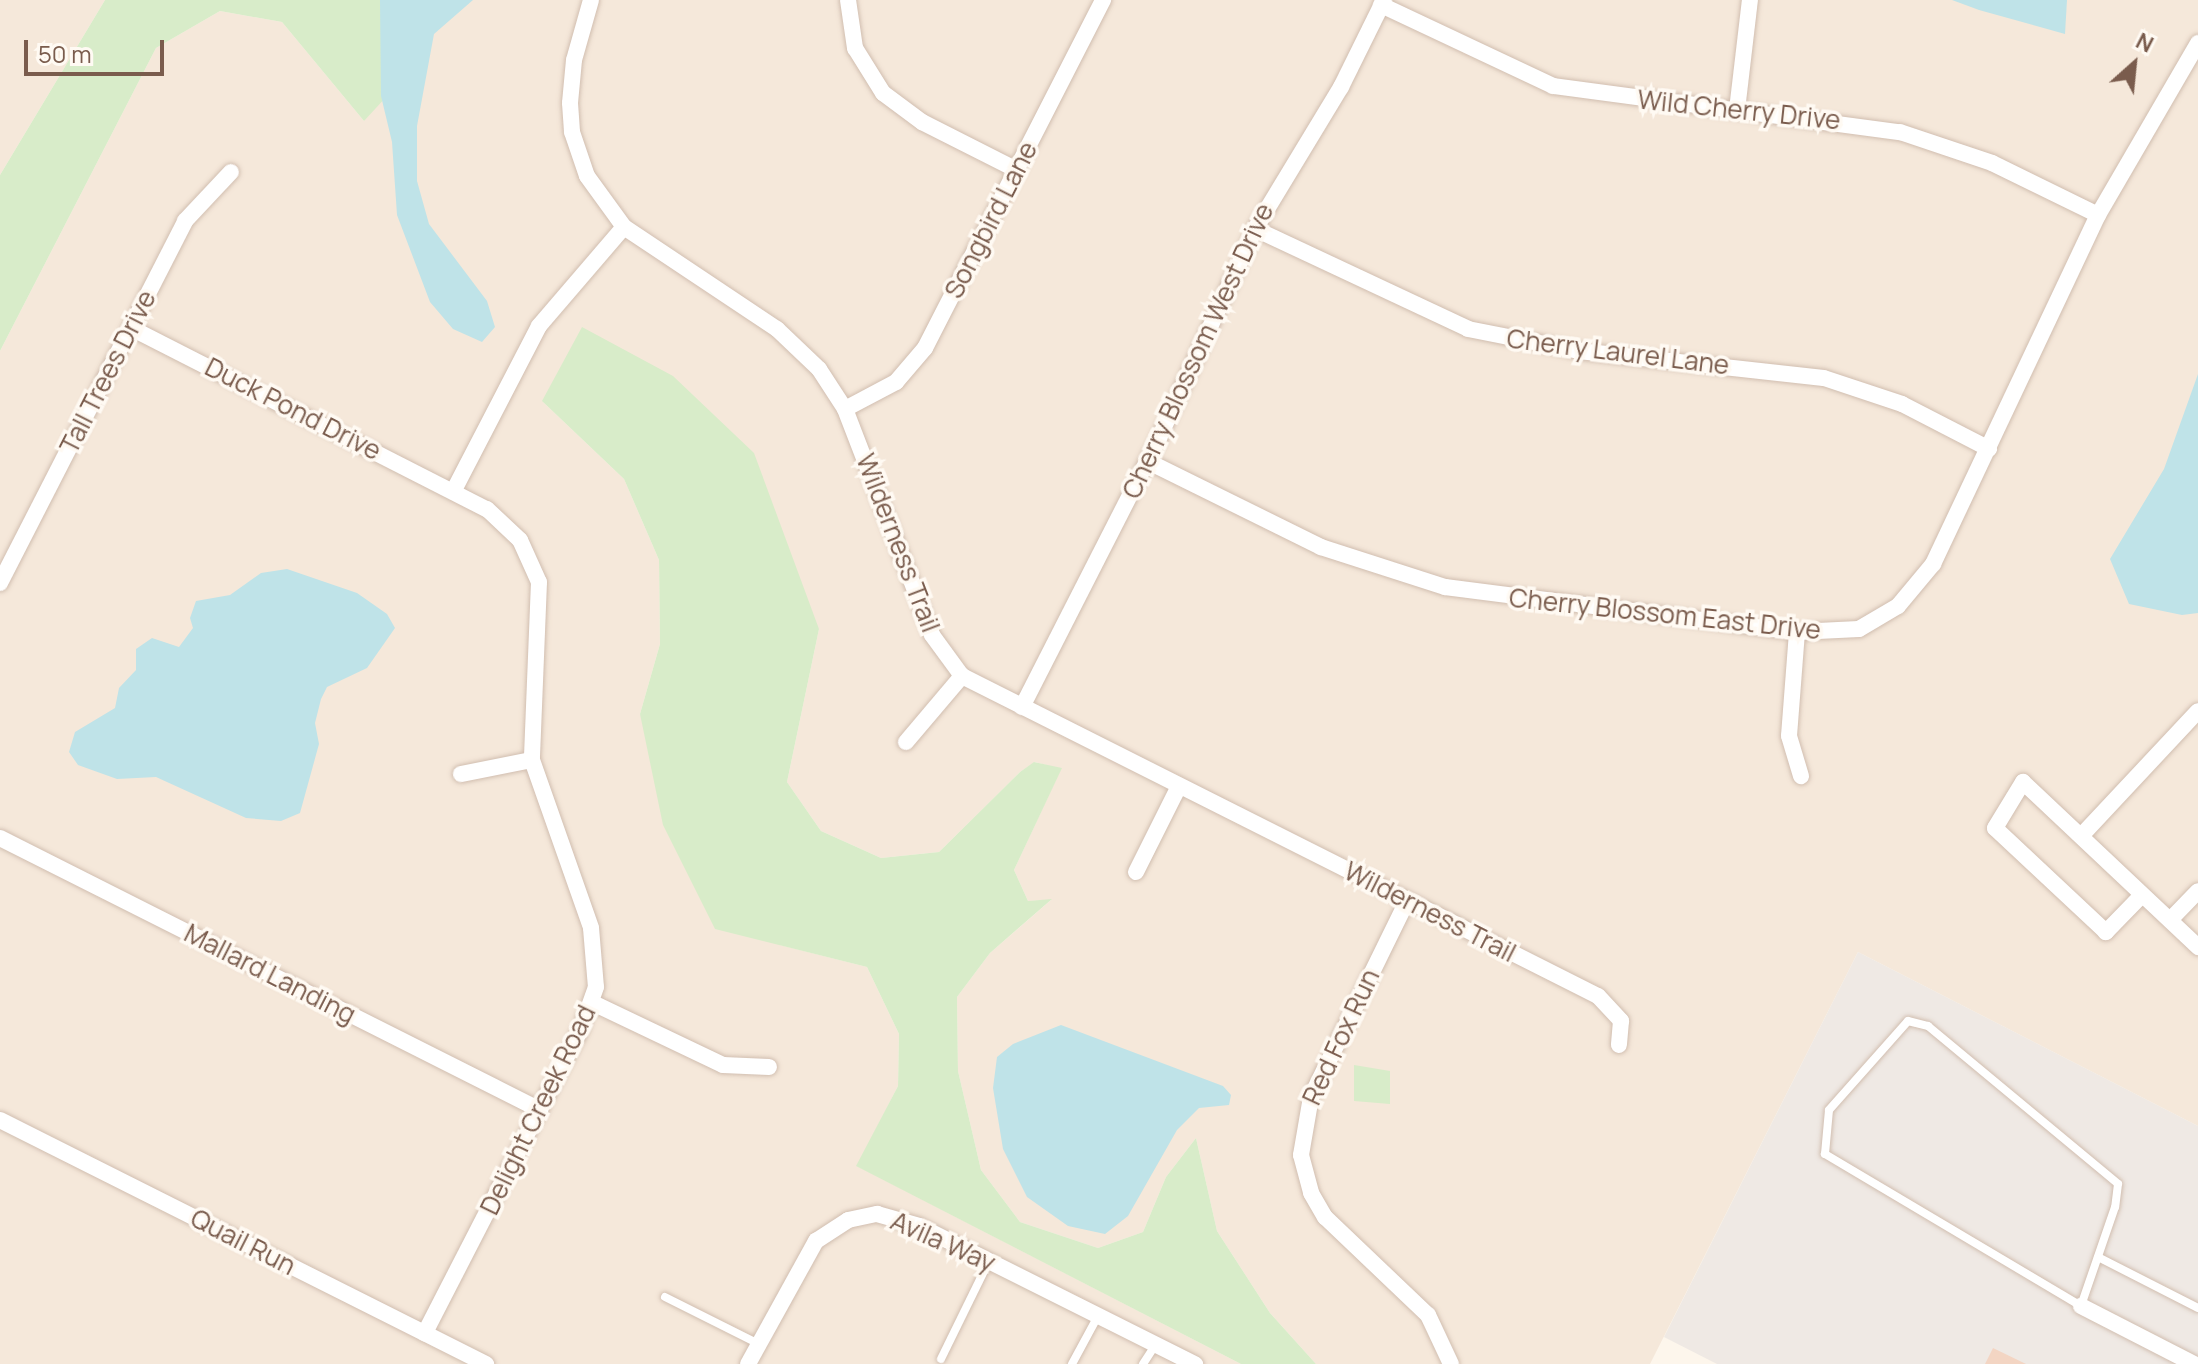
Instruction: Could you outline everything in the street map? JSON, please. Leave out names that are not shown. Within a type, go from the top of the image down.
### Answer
[{"type":"street","name":"Wilderness Trail","points":[[591,0],[570,84],[572,132],[587,176],[624,227],[788,338],[819,369],[845,409],[932,635],[962,676],[1606,1001],[1621,1021],[1619,1045]]},
{"type":"street","points":[[848,0],[855,48],[883,93],[922,122],[1017,170]]},
{"type":"street","name":"Songbird Lane","points":[[845,409],[896,382],[925,348],[1103,0]]},
{"type":"street","points":[[1737,110],[1750,0]]},
{"type":"street","name":"Wild Cherry Drive","points":[[1383,3],[1553,86],[1900,132],[1992,163],[2098,215]]},
{"type":"street","name":"Cherry Blossom West Drive","points":[[1022,707],[1147,461],[1255,229],[1341,87],[1383,3]]},
{"type":"street","name":"Cherry Blossom East Drive","points":[[1147,461],[1321,547],[1445,587],[1797,632],[1859,629],[1908,597],[1933,564],[2098,215],[2198,43]]},
{"type":"street","name":"Tall Trees Drive","points":[[0,583],[185,221],[231,172]]},
{"type":"street","points":[[454,490],[539,326],[624,227]]},
{"type":"street","name":"Cherry Laurel Lane","points":[[1255,229],[1468,329],[1579,351],[1824,378],[1902,404],[1989,449]]},
{"type":"street","name":"Duck Pond Drive","points":[[131,328],[454,490]]},
{"type":"street","name":"Delight Creek Road","points":[[425,1333],[593,1003],[598,969],[591,928],[532,760],[539,582],[520,540],[508,526],[454,490]]},
{"type":"street","points":[[1797,632],[1789,736],[1801,776]]},
{"type":"street","points":[[906,742],[962,676]]},
{"type":"street","points":[[2081,836],[2198,711]]},
{"type":"street","points":[[461,774],[532,760]]},
{"type":"street","points":[[2142,895],[2106,932],[1995,828],[2023,782],[2198,947]]},
{"type":"street","points":[[1136,872],[1179,786]]},
{"type":"street","name":"Mallard Landing","points":[[0,838],[540,1110]]},
{"type":"street","points":[[2170,920],[2198,891]]},
{"type":"street","name":"Red Fox Run","points":[[1407,901],[1311,1097],[1301,1155],[1311,1193],[1325,1217],[1428,1315],[1451,1364]]},
{"type":"street","points":[[593,1003],[723,1065],[769,1067]]},
{"type":"street","name":"Quail Run","points":[[0,1120],[486,1364]]},
{"type":"street","name":"Avila Way","points":[[748,1364],[807,1253],[826,1232],[848,1220],[877,1214],[903,1219],[1195,1364]]},
{"type":"street","points":[[2081,1306],[2194,1364]]},
{"type":"lane","points":[[1908,1021],[1928,1026],[2118,1184],[2081,1306],[1825,1154],[1829,1110],[1908,1021]]},
{"type":"lane","points":[[2098,1257],[2198,1308]]},
{"type":"lane","points":[[941,1359],[989,1261]]},
{"type":"lane","points":[[665,1297],[759,1344]]},
{"type":"lane","points":[[1072,1364],[1098,1316]]},
{"type":"lane","points":[[1143,1364],[1156,1344]]},
{"type":"shaded area","points":[[0,0],[105,0],[0,175]]},
{"type":"shaded area","points":[[412,0],[2198,0],[2198,1126],[1858,952],[1650,1364],[1316,1364],[1270,1313],[1217,1231],[1196,1138],[1166,1177],[1143,1232],[1098,1248],[1020,1222],[981,1170],[958,1071],[957,997],[990,953],[1051,900],[1028,901],[1014,870],[1061,769],[1035,762],[1020,772],[939,852],[881,858],[821,831],[787,782],[819,629],[542,401],[624,479],[659,560],[660,644],[640,714],[780,945],[867,967],[899,1034],[898,1086],[857,1166],[1241,1364],[0,1364],[0,351],[156,48],[220,11],[282,22],[364,121]]},
{"type":"shaded area","points":[[1858,952],[2198,1126],[2198,1364],[1717,1364],[1664,1337]]},
{"type":"green space","points":[[105,0],[412,0],[399,83],[364,121],[282,22],[220,11],[156,48],[0,351],[0,175]]},
{"type":"green space","points":[[582,327],[673,376],[754,453],[819,629],[787,782],[821,831],[881,858],[939,852],[1034,762],[1062,768],[1014,870],[1028,901],[1052,899],[990,953],[957,997],[958,1071],[981,1170],[1020,1222],[1098,1248],[1143,1232],[1166,1177],[1196,1138],[1217,1231],[1270,1313],[1316,1364],[1241,1364],[856,1166],[898,1086],[899,1034],[867,967],[715,929],[663,825],[640,714],[660,644],[659,560],[624,479],[542,401]]},
{"type":"green space","points":[[1354,1065],[1390,1071],[1390,1104],[1354,1101]]},
{"type":"water","points":[[380,0],[473,0],[434,34],[417,126],[417,181],[429,224],[487,301],[495,327],[482,342],[453,329],[430,302],[397,215],[392,142],[381,96]]},
{"type":"water","points":[[1952,0],[2067,0],[2065,34],[1979,10]]},
{"type":"water","points":[[2198,374],[2198,613],[2182,615],[2129,604],[2110,559],[2164,469]]},
{"type":"water","points":[[287,569],[357,593],[387,614],[395,628],[367,668],[327,687],[315,723],[319,744],[300,813],[281,821],[246,818],[156,777],[117,779],[78,765],[69,752],[75,732],[115,708],[119,688],[136,670],[136,649],[152,638],[179,647],[193,628],[190,618],[196,601],[230,595],[261,573]]},
{"type":"water","points":[[1061,1025],[1223,1086],[1231,1095],[1229,1105],[1199,1108],[1177,1130],[1128,1216],[1105,1234],[1068,1226],[1027,1197],[1003,1149],[993,1088],[997,1057],[1013,1044]]},
{"type":"building","points":[[1993,1348],[2026,1364],[1985,1364]]}]
